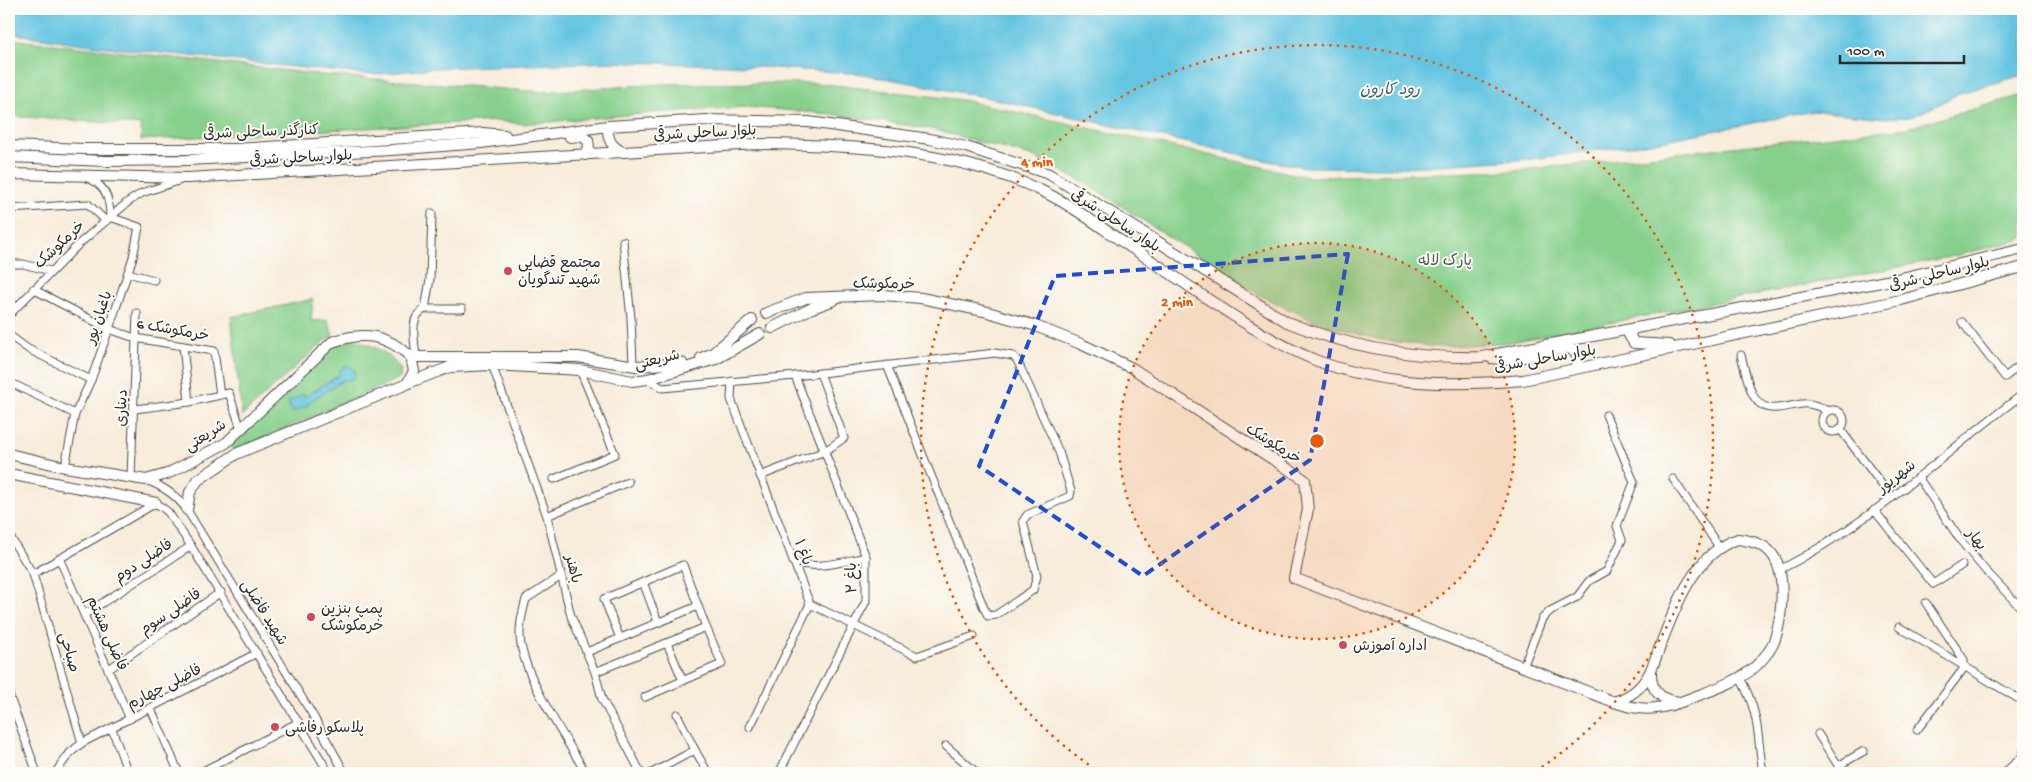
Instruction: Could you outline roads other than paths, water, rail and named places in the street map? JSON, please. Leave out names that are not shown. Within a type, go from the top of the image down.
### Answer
[{"type":"main road","name":"بلوار ساحلی شرقی","points":[[9,157],[139,161],[391,150],[608,126],[707,120],[791,121],[930,139],[966,147],[1049,174],[1287,322],[1332,339],[1397,354],[1447,358],[1481,357],[1897,279],[2023,249]]},
{"type":"main road","points":[[608,126],[607,135],[610,143],[616,149],[624,152]]},
{"type":"main road","name":"کنارگذر ساحلی شرقی","points":[[9,146],[237,149],[483,134],[513,138]]},
{"type":"main road","points":[[526,136],[544,139],[581,136],[590,144],[585,155]]},
{"type":"main road","name":"بلوار ساحلی شرقی","points":[[9,174],[188,178],[707,146],[805,145],[892,151],[962,162],[1019,182],[1061,202],[1244,320],[1314,360],[1354,373],[1392,380],[1441,383],[1481,384],[1523,380],[1901,300],[2023,267]]},
{"type":"main road","points":[[139,161],[140,148]]},
{"type":"main road","name":"خرمکوشک","points":[[845,297],[883,295],[921,298],[984,311],[1033,325],[1081,344],[1132,368],[1305,480],[1308,509],[1294,578],[1636,709],[1659,709],[1681,702],[1740,678],[1756,666],[1770,650],[1778,627],[1781,599],[1780,570]]},
{"type":"main road","points":[[845,297],[812,308],[772,328],[769,332],[760,334],[753,329],[752,320],[758,314],[766,313],[806,298],[845,297]]},
{"type":"main road","points":[[766,313],[772,319],[772,328]]},
{"type":"main road","name":"شریعتی","points":[[187,510],[190,492],[198,480],[236,454],[450,367],[492,365],[580,370],[624,379],[648,379],[713,353],[752,320]]},
{"type":"main road","points":[[1634,328],[1630,336],[1634,343],[1687,345]]},
{"type":"main road","name":"شریعتی","points":[[9,454],[65,467],[146,480],[167,474],[198,460],[226,443],[332,342],[352,334],[374,335],[414,357],[578,358],[632,365],[677,367],[716,359],[760,334]]},
{"type":"main road","points":[[1481,357],[1509,360],[1568,348],[1573,350],[1578,357],[1576,366],[1573,369]]},
{"type":"main road","points":[[407,384],[414,371],[414,357]]},
{"type":"main road","points":[[578,358],[580,370]]},
{"type":"main road","points":[[624,379],[622,372],[632,365],[638,371],[635,380]]},
{"type":"main road","points":[[9,474],[156,503]]},
{"type":"main road","points":[[1614,702],[1630,696],[1643,685],[1651,670],[1684,588],[1719,547],[1738,539],[1752,540],[1764,547],[1774,557],[1780,570]]},
{"type":"main road","points":[[1651,670],[1650,680],[1654,690],[1670,702],[1681,702]]},
{"type":"street","points":[[82,177],[93,180],[102,187],[108,197],[108,219]]},
{"type":"street","name":"خرمکوشک","points":[[9,315],[51,271],[108,219],[142,193],[188,178]]},
{"type":"street","points":[[9,209],[88,204],[108,219]]},
{"type":"street","points":[[425,309],[430,279],[432,213]]},
{"type":"street","name":"باغبان پور","points":[[65,467],[75,414],[91,380],[109,329],[128,273],[139,226],[108,219]]},
{"type":"street","points":[[623,241],[631,318],[632,365]]},
{"type":"street","points":[[9,264],[23,264],[51,271]]},
{"type":"street","points":[[128,273],[154,280]]},
{"type":"street","name":"خرمکوشک 6","points":[[33,289],[109,329],[135,338],[214,351],[220,395]]},
{"type":"street","points":[[414,357],[415,321],[420,311],[425,309],[462,309]]},
{"type":"street","name":"دیناری","points":[[131,478],[137,313]]},
{"type":"street","points":[[1962,322],[2005,377],[2023,364]]},
{"type":"street","points":[[9,335],[28,349],[91,380]]},
{"type":"street","points":[[183,346],[190,402]]},
{"type":"street","points":[[648,379],[662,388],[795,376],[887,365],[995,353],[1013,356],[1017,360],[1059,452],[1071,491],[1070,496],[1026,515],[1023,521],[1024,528],[1037,576],[1033,590],[996,615],[988,616],[984,608],[887,365]]},
{"type":"street","points":[[1741,356],[1752,394],[1766,406],[1773,410],[1804,404],[1816,405],[1828,411],[1835,410],[1843,417],[1844,424],[1840,430],[1829,432],[1823,427],[1822,419],[1828,411]]},
{"type":"street","name":"باهنر","points":[[492,365],[547,516],[571,616],[595,672],[602,699],[641,773]]},
{"type":"street","points":[[554,480],[615,454],[580,370]]},
{"type":"street","points":[[760,476],[825,451],[844,438],[820,373]]},
{"type":"street","name":"باغ ۲","points":[[779,773],[866,601],[866,557],[795,376]]},
{"type":"street","name":"باغ ۱","points":[[732,381],[731,399],[810,604]]},
{"type":"street","points":[[9,382],[75,414]]},
{"type":"street","points":[[135,409],[190,402],[229,393],[240,429]]},
{"type":"street","points":[[2021,397],[2023,405]]},
{"type":"street","name":"شهریور","points":[[1780,570],[1823,548],[1892,498],[2021,397]]},
{"type":"street","points":[[1523,667],[1542,619],[1550,611],[1577,597],[1589,581],[1606,572],[1622,540],[1617,526],[1634,482],[1606,415]]},
{"type":"street","points":[[1840,430],[1892,498]]},
{"type":"street","name":"بهار","points":[[1918,477],[1961,541],[1984,569],[2023,610]]},
{"type":"street","points":[[1673,479],[1719,547]]},
{"type":"street","name":"شهید فاضلی","points":[[146,480],[163,487],[178,497],[187,510],[312,714],[345,773]]},
{"type":"street","points":[[547,516],[628,482]]},
{"type":"street","points":[[127,496],[136,502],[136,510],[132,515]]},
{"type":"street","points":[[33,574],[132,515],[156,503]]},
{"type":"street","name":"شهید فاضلی","points":[[156,503],[168,512],[221,592],[329,773]]},
{"type":"street","points":[[1874,510],[1933,584],[1962,565]]},
{"type":"street","name":"صباحی","points":[[9,536],[33,574],[82,743]]},
{"type":"street","name":"فاضلی دوم","points":[[85,614],[191,546]]},
{"type":"street","points":[[793,562],[807,567],[866,557]]},
{"type":"street","name":"فاضلی هشتم","points":[[59,558],[130,719]]},
{"type":"street","points":[[620,638],[604,599],[683,566],[722,664],[645,697]]},
{"type":"street","points":[[561,576],[526,600],[521,617],[521,645],[527,663],[552,715],[586,773]]},
{"type":"street","points":[[643,582],[658,622]]},
{"type":"street","name":"فاضلی سوم","points":[[109,669],[221,592]]},
{"type":"street","points":[[1917,730],[1964,668],[1964,660],[1926,603]]},
{"type":"street","points":[[750,727],[810,604],[917,656],[974,636]]},
{"type":"street","points":[[587,652],[698,606]]},
{"type":"street","points":[[595,672],[706,627]]},
{"type":"street","points":[[1899,627],[1964,668],[2017,698]]},
{"type":"street","points":[[667,643],[683,681]]},
{"type":"street","name":"فاضلی چهارم","points":[[82,743],[257,653]]},
{"type":"street","points":[[1740,678],[1749,694],[1757,717],[1763,773]]},
{"type":"street","points":[[9,695],[37,773]]},
{"type":"street","points":[[151,709],[179,773]]},
{"type":"street","points":[[677,714],[708,773]]},
{"type":"street","points":[[199,773],[299,722]]},
{"type":"street","points":[[112,729],[128,773]]},
{"type":"street","points":[[1818,734],[1843,773]]},
{"type":"street","points":[[55,773],[70,753],[82,743]]},
{"type":"street","points":[[946,746],[977,773]]},
{"type":"street","points":[[652,773],[696,750]]},
{"type":"street","points":[[1838,766],[1864,751]]},
{"type":"street","points":[[2004,773],[2023,756],[2023,753]]},
{"type":"water","name":"رود کارون","points":[[9,9],[2023,9],[2023,75],[1960,93],[1910,117],[1885,118],[1814,111],[1651,143],[1532,159],[1394,168],[1307,167],[1273,162],[990,98],[863,74],[729,65],[617,62],[434,68],[382,74],[362,74],[96,46],[9,33]]},
{"type":"water","points":[[347,365],[354,369],[355,373],[352,380],[343,380],[308,403],[309,405],[292,412],[288,402],[304,394],[305,397],[339,375],[340,370]]},
{"type":"place","name":"مجتمع قضایی شهید تندگویان","points":[[508,271]]},
{"type":"place","name":"پمپ بنزین خرمکوشک","points":[[311,617]]},
{"type":"place","name":"اداره آموزش","points":[[1343,645]]},
{"type":"place","name":"پلاسکو رفاشی","points":[[275,727]]},
{"type":"park label","name":"پارک لاله","points":[[1445,260]]}]
